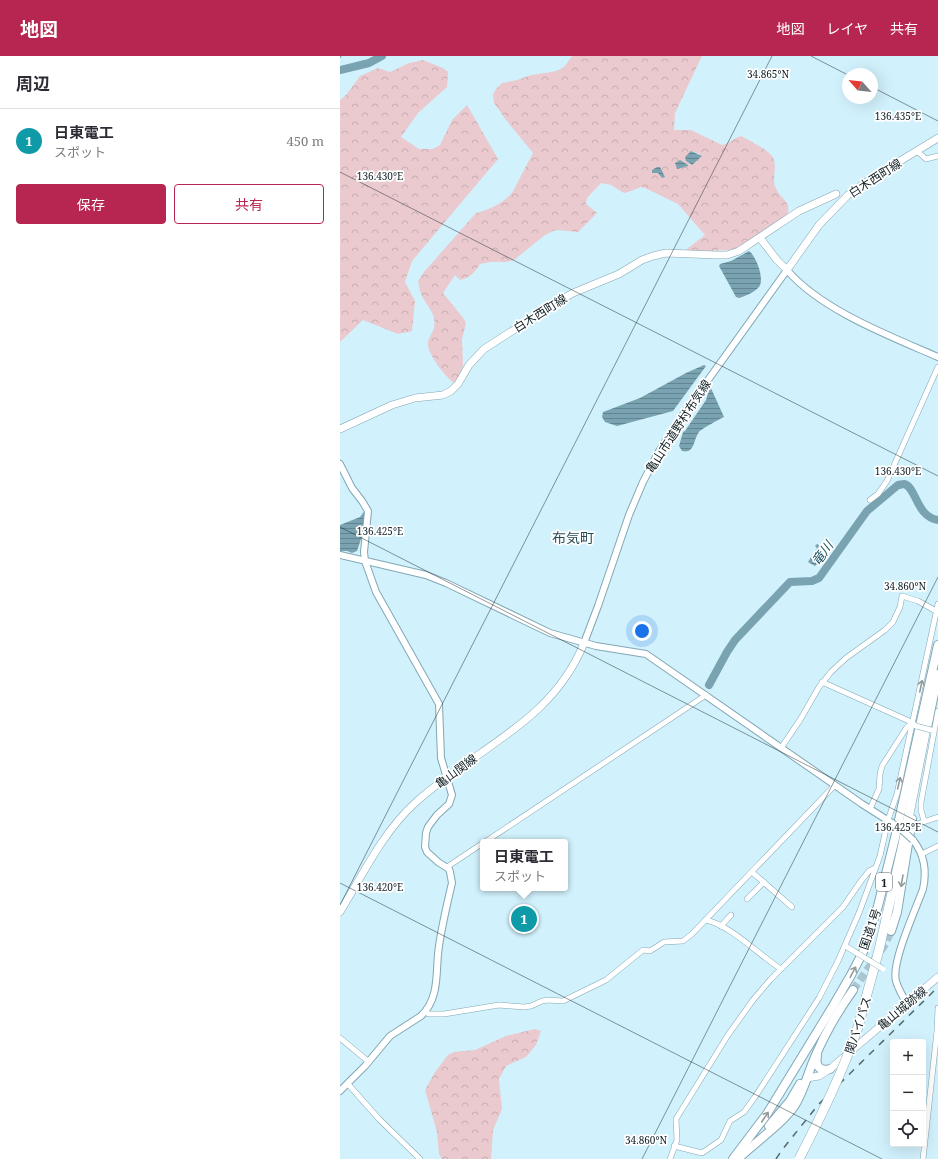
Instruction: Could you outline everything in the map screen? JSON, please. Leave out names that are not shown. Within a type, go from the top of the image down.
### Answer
[{"type":"highway","name":"国道1号","points":[[735,1158],[767,1114],[833,1006],[857,964],[871,929],[886,874],[938,645]]},
{"type":"highway","name":"国道1号","points":[[891,931],[898,906],[928,718],[938,674]]},
{"type":"highway","name":"1","points":[[894,883],[928,718]]},
{"type":"highway","name":"1","points":[[894,883],[915,750]]},
{"type":"highway","name":"関バイパス","points":[[799,1159],[836,1086],[858,1028],[877,957],[894,883]]},
{"type":"highway","points":[[735,1158],[775,1119],[790,1101],[802,1082],[807,1078],[830,1026],[853,990]]},
{"type":"highway","points":[[807,1078],[803,1074],[801,1065],[833,1006]]},
{"type":"highway","points":[[830,1026],[816,1062],[817,1066],[821,1069],[830,1069]]},
{"type":"main road","name":"白木西町線","points":[[787,270],[818,225],[838,204],[864,183],[938,138]]},
{"type":"main road","name":"白木西町線","points":[[340,429],[392,405],[415,398],[443,395],[451,392],[458,384],[469,365],[484,349],[557,302],[573,293],[619,274],[642,260],[666,253],[707,256],[739,251],[799,211],[836,194]]},
{"type":"main road","points":[[760,238],[787,270]]},
{"type":"main road","name":"亀山関線","points":[[340,912],[393,827],[416,802],[529,718],[548,701],[573,667],[584,643]]},
{"type":"main road","name":"亀山城跡線","points":[[807,1078],[819,1076],[830,1069],[938,977]]},
{"type":"street","points":[[917,152],[926,159],[938,156]]},
{"type":"street","points":[[787,270],[796,280],[832,306],[865,324],[938,358]]},
{"type":"street","name":"亀山市道野村布気線","points":[[584,643],[629,515],[658,452],[787,270]]},
{"type":"street","points":[[870,500],[878,494],[887,481],[938,367]]},
{"type":"street","points":[[340,464],[352,488],[368,511],[364,552],[365,560],[376,592],[440,704],[441,758],[451,790],[450,799],[446,808],[431,822],[426,833],[425,847],[427,852],[438,862],[447,867],[450,872],[452,883],[439,945],[437,980],[432,1001],[425,1012],[413,1022],[390,1036],[369,1062],[340,1091]]},
{"type":"street","points":[[340,555],[426,575],[446,583],[550,633],[596,646],[646,654],[902,830],[913,840],[922,854],[925,880],[898,955],[894,972],[896,981],[907,1004]]},
{"type":"street","points":[[781,748],[800,720],[822,682],[840,664],[890,625],[897,615],[902,596],[918,601],[937,611]]},
{"type":"street","points":[[674,1146],[702,1153],[721,1140],[730,1120],[744,1112],[755,1098],[819,998],[846,946],[880,856],[890,821],[914,725],[938,604]]},
{"type":"street","points":[[822,682],[909,721],[914,725],[933,730]]},
{"type":"street","points":[[489,839],[706,695]]},
{"type":"street","points":[[924,821],[921,802],[933,730],[938,711]]},
{"type":"street","points":[[870,808],[879,790],[882,766],[907,727],[914,725]]},
{"type":"street","points":[[425,1012],[429,1014],[444,1014],[499,1005],[524,1007],[548,1000],[563,1001],[606,980],[643,950],[650,951],[664,942],[683,941],[706,920],[835,785]]},
{"type":"street","points":[[902,830],[938,817]]},
{"type":"street","points":[[447,867],[480,845]]},
{"type":"street","points":[[922,854],[938,846]]},
{"type":"street","points":[[670,1159],[677,1136],[676,1119],[728,1035],[753,1000],[780,969],[843,907],[865,876],[875,868]]},
{"type":"street","points":[[752,872],[792,906]]},
{"type":"street","points":[[747,899],[764,882]]},
{"type":"street","points":[[721,926],[731,915]]},
{"type":"street","points":[[706,920],[714,922],[732,932],[780,969]]},
{"type":"street","points":[[846,946],[883,969]]},
{"type":"street","points":[[923,1159],[937,1031],[938,1008]]},
{"type":"street","points":[[340,1038],[369,1062]]},
{"type":"street","points":[[348,1084],[420,1159]]},
{"type":"green space","points":[[572,56],[702,56],[675,113],[674,130],[691,130],[722,145],[741,136],[765,150],[774,159],[774,183],[777,191],[787,204],[788,212],[786,218],[740,247],[729,250],[683,252],[705,235],[678,204],[645,188],[641,187],[624,193],[611,185],[601,183],[587,198],[586,204],[597,213],[578,232],[553,231],[545,235],[514,260],[480,264],[467,278],[460,280],[455,275],[443,293],[466,323],[462,339],[463,365],[458,379],[454,383],[441,370],[430,352],[428,342],[434,328],[434,318],[421,294],[418,281],[424,272],[476,213],[496,206],[512,193],[533,153],[494,103],[493,94],[497,88],[502,83],[531,75],[552,72],[565,66]],"holes":[[[691,151],[700,154],[691,165],[688,162]]]},
{"type":"green space","points":[[423,60],[443,68],[448,72],[447,87],[418,113],[401,137],[419,149],[433,149],[440,145],[452,120],[467,105],[498,159],[412,261],[405,282],[415,301],[412,331],[398,334],[363,320],[340,342],[340,100],[346,95],[360,76],[378,68],[390,72],[409,63]]},
{"type":"green space","points":[[535,1029],[541,1031],[536,1045],[526,1057],[506,1066],[499,1079],[502,1109],[493,1130],[491,1159],[442,1159],[439,1154],[437,1132],[425,1090],[435,1072],[448,1055],[454,1052],[475,1050],[506,1036]]},
{"type":"water","points":[[691,151],[702,156],[692,165],[686,161],[685,157]]},
{"type":"water","points":[[680,160],[688,166],[677,169],[675,163]]},
{"type":"water","points":[[660,167],[665,177],[662,178],[658,173],[652,173],[652,170]]},
{"type":"water","points":[[749,251],[759,268],[761,283],[755,291],[739,298],[736,297],[719,266],[720,264],[731,261]]},
{"type":"water","points":[[704,365],[706,366],[673,411],[617,426],[605,422],[602,417],[603,412],[640,398]]},
{"type":"water","points":[[710,386],[724,417],[700,431],[692,448],[682,451],[679,446],[683,432],[706,400]]},
{"type":"water","points":[[364,512],[364,530],[357,551],[352,553],[340,551],[340,525],[360,517]]},
{"type":"water","points":[[817,544],[823,547],[823,554],[825,557],[815,566],[808,562],[817,548],[815,546]]},
{"type":"waterway","points":[[340,70],[369,63],[382,56]]},
{"type":"waterway","name":"竜川","points":[[709,685],[735,640],[790,582],[812,581],[819,578],[867,511],[898,485],[904,484],[908,486],[925,513],[931,518],[938,520]]},
{"type":"tunnel","points":[[853,990],[884,946],[891,931]]},
{"type":"railway","points":[[776,1159],[818,1105],[938,987]]},
{"type":"place","name":"日東電工","points":[[524,919]]},
{"type":"district","name":"布気町","points":[[573,537]]}]
